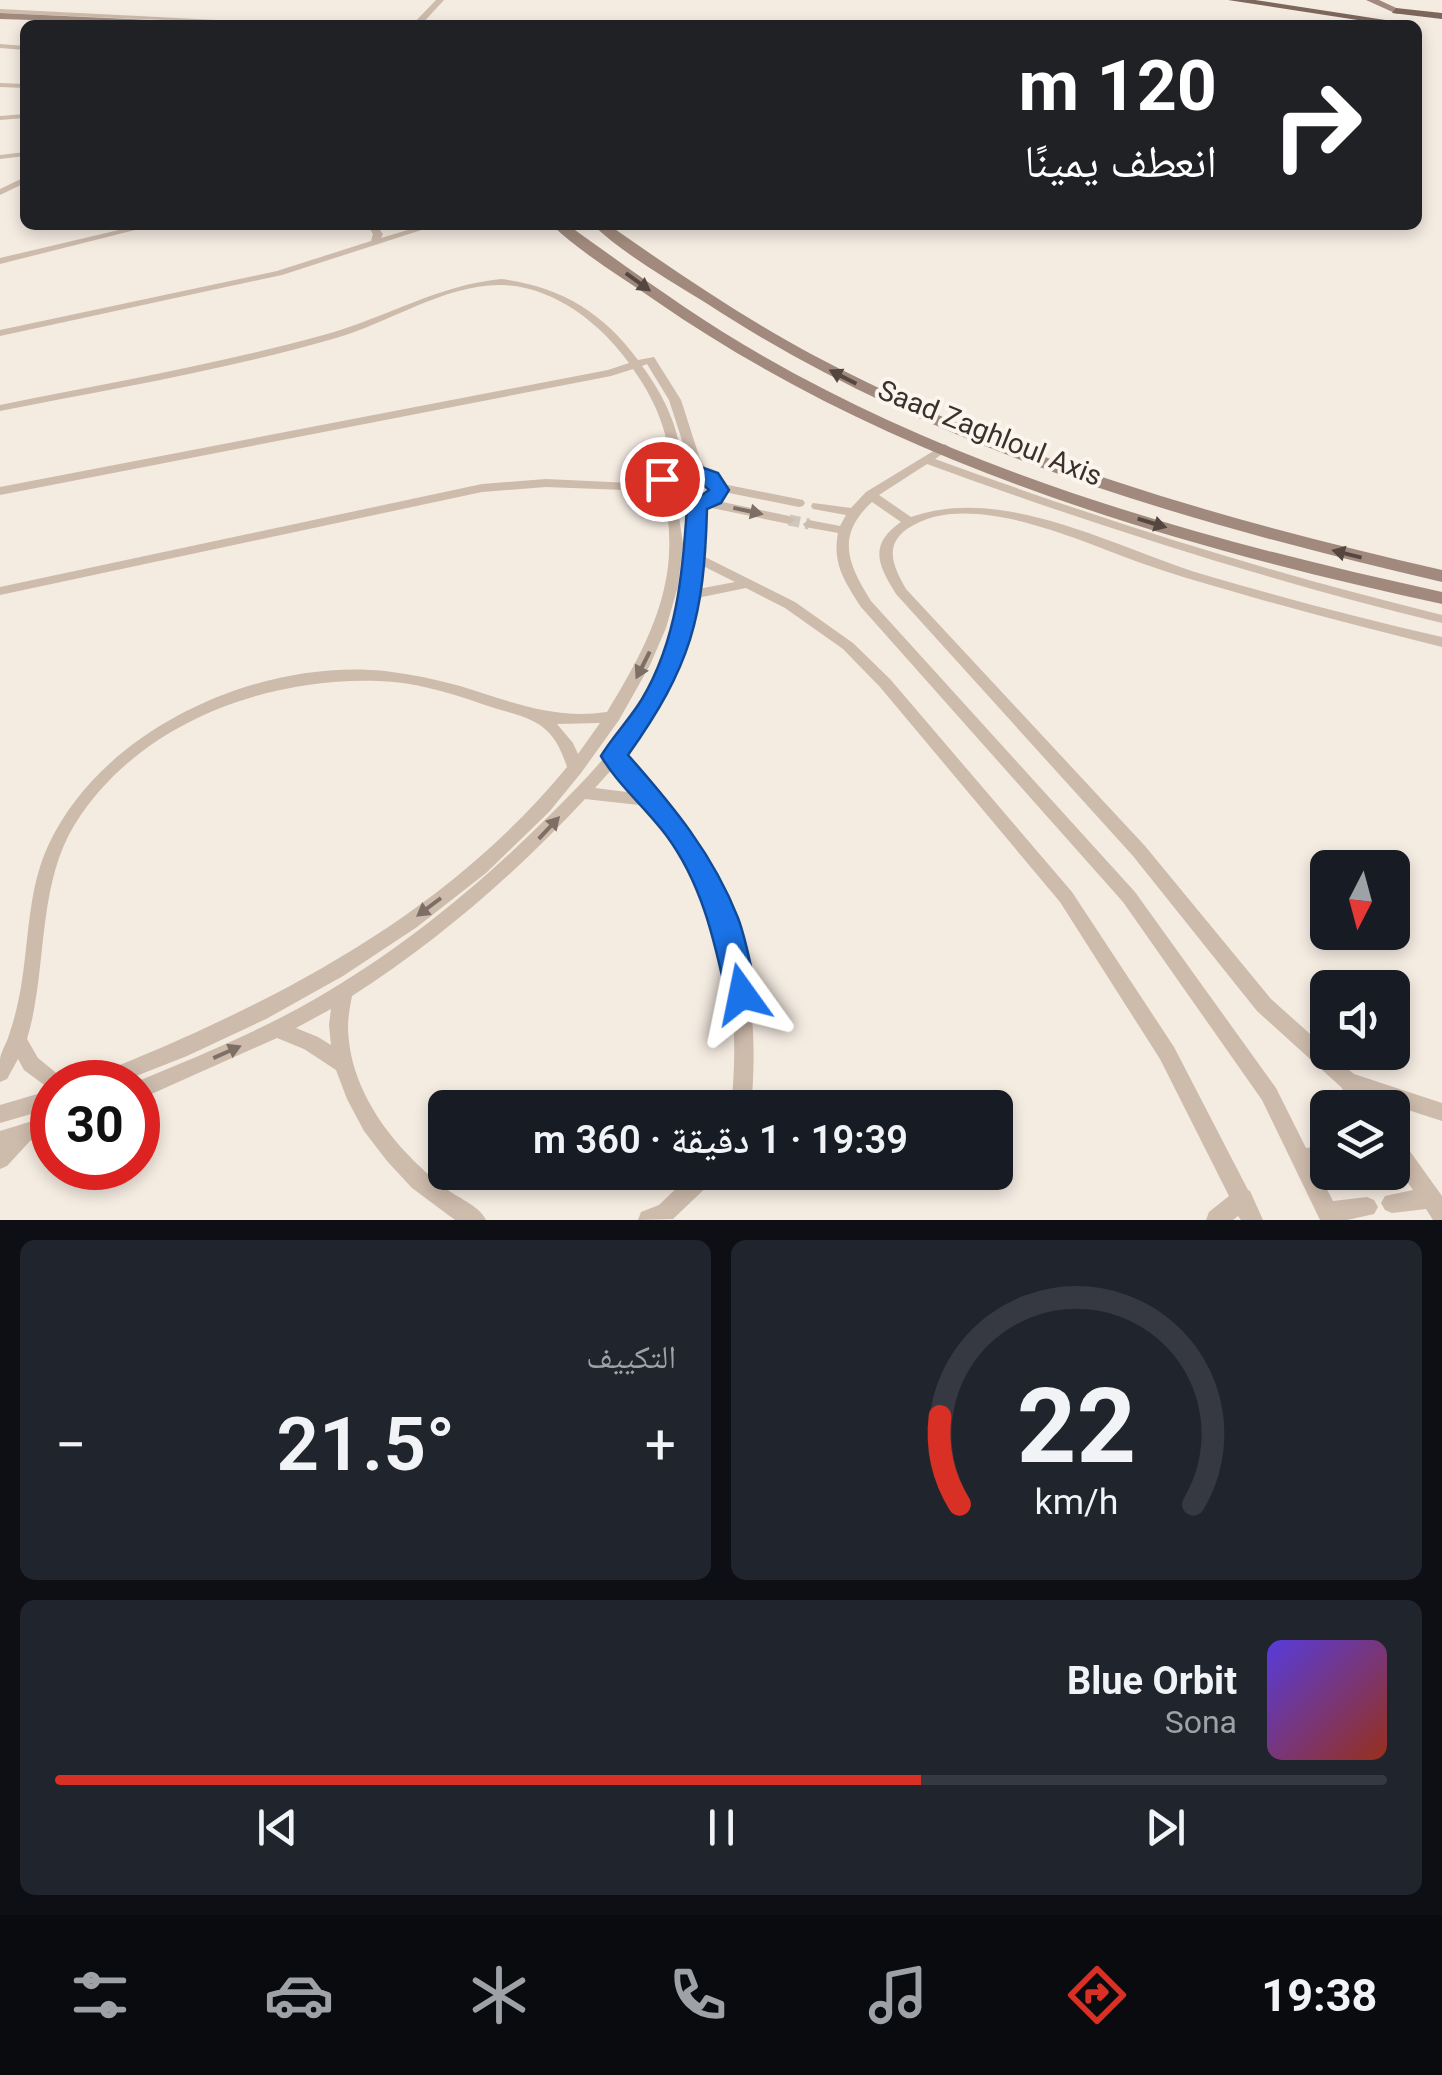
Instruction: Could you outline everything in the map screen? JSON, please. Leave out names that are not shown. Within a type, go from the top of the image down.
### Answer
[{"type":"main road","points":[[1233,0],[1379,20]]},
{"type":"main road","points":[[1293,0],[1442,16]]},
{"type":"main road","points":[[1371,0],[1400,12]]},
{"type":"main road","points":[[0,17],[73,20]]},
{"type":"main road","name":"Saad Zaghloul Axis","points":[[566,230],[670,304],[762,362],[945,448],[1086,502],[1165,527],[1320,570],[1442,598]]},
{"type":"main road","name":"Saad Zaghloul Axis","points":[[607,230],[704,298],[784,345],[951,426],[1068,472],[1202,515],[1442,576]]},
{"type":"street","points":[[421,20],[440,0]]},
{"type":"street","points":[[432,20],[450,0]]},
{"type":"street","points":[[0,17],[104,20]]},
{"type":"street","points":[[0,260],[129,230]]},
{"type":"street","points":[[375,230],[378,234],[375,243]]},
{"type":"street","points":[[0,333],[279,273],[375,243],[399,230]]},
{"type":"street","points":[[0,408],[297,346],[461,289],[489,283],[532,286],[576,308],[636,363],[650,383],[672,438],[674,473]]},
{"type":"street","points":[[0,491],[611,373],[650,359],[681,415],[694,459],[718,487],[799,503]]},
{"type":"street","points":[[611,373],[650,383]]},
{"type":"street","points":[[945,448],[850,512],[842,530],[841,560],[857,592],[1129,897],[1269,1094],[1329,1216],[1367,1207]]},
{"type":"street","points":[[927,460],[1180,550],[1442,619]]},
{"type":"street","points":[[656,488],[662,479],[674,473],[705,474]]},
{"type":"street","points":[[0,592],[460,492],[546,483],[656,488]]},
{"type":"street","points":[[160,1070],[276,1029],[343,992],[432,931],[524,854],[614,756],[661,687],[684,628],[692,594],[702,504],[717,494],[718,487]]},
{"type":"street","points":[[656,488],[659,497],[670,504],[702,504],[789,520]]},
{"type":"street","points":[[870,495],[910,522]]},
{"type":"street","points":[[160,1073],[351,961],[463,882],[506,844],[575,770],[615,716],[660,625],[674,562],[675,530],[670,504]]},
{"type":"street","points":[[817,506],[850,512]]},
{"type":"street","points":[[1354,1090],[1264,1005],[1139,851],[894,583],[883,560],[884,546],[892,534],[910,522],[939,511],[1008,514],[1242,590],[1442,642]]},
{"type":"street","points":[[809,524],[842,530]]},
{"type":"street","points":[[696,557],[810,617],[865,662],[1066,897],[1166,1053],[1252,1220]]},
{"type":"street","points":[[692,594],[747,584]]},
{"type":"street","points":[[660,625],[684,628]]},
{"type":"street","points":[[0,1072],[18,1043],[42,893],[56,843],[69,820],[105,776],[162,731],[250,692],[303,680],[355,676],[429,682],[544,719],[587,721],[615,716]]},
{"type":"street","points":[[544,719],[568,747],[575,770]]},
{"type":"street","points":[[614,756],[685,842],[725,921],[738,968],[745,1020],[744,1090]]},
{"type":"street","points":[[582,793],[649,800]]},
{"type":"street","points":[[506,844],[524,854]]},
{"type":"street","points":[[343,992],[336,1028],[342,1063],[377,1135],[425,1188],[474,1220]]},
{"type":"street","points":[[276,1029],[312,1043],[342,1063]]},
{"type":"street","points":[[18,1043],[30,1062]]},
{"type":"street","points":[[1348,1081],[1442,1112]]},
{"type":"street","points":[[0,1114],[30,1105]]},
{"type":"street","points":[[0,1141],[30,1132]]},
{"type":"street","points":[[0,1159],[23,1134]]},
{"type":"street","points":[[1303,1158],[1310,1157]]},
{"type":"street","points":[[1410,1169],[1436,1206]]},
{"type":"street","points":[[649,1220],[666,1212],[689,1190]]},
{"type":"street","points":[[1216,1220],[1243,1198]]},
{"type":"street","points":[[1392,1203],[1436,1206]]},
{"type":"tunnel","points":[[789,520],[809,524]]},
{"type":"route","points":[[662,479],[674,473],[698,472],[711,477],[719,490],[714,499],[697,506],[692,594],[677,654],[652,704],[614,756],[677,829],[706,878],[725,921],[742,994]]}]
